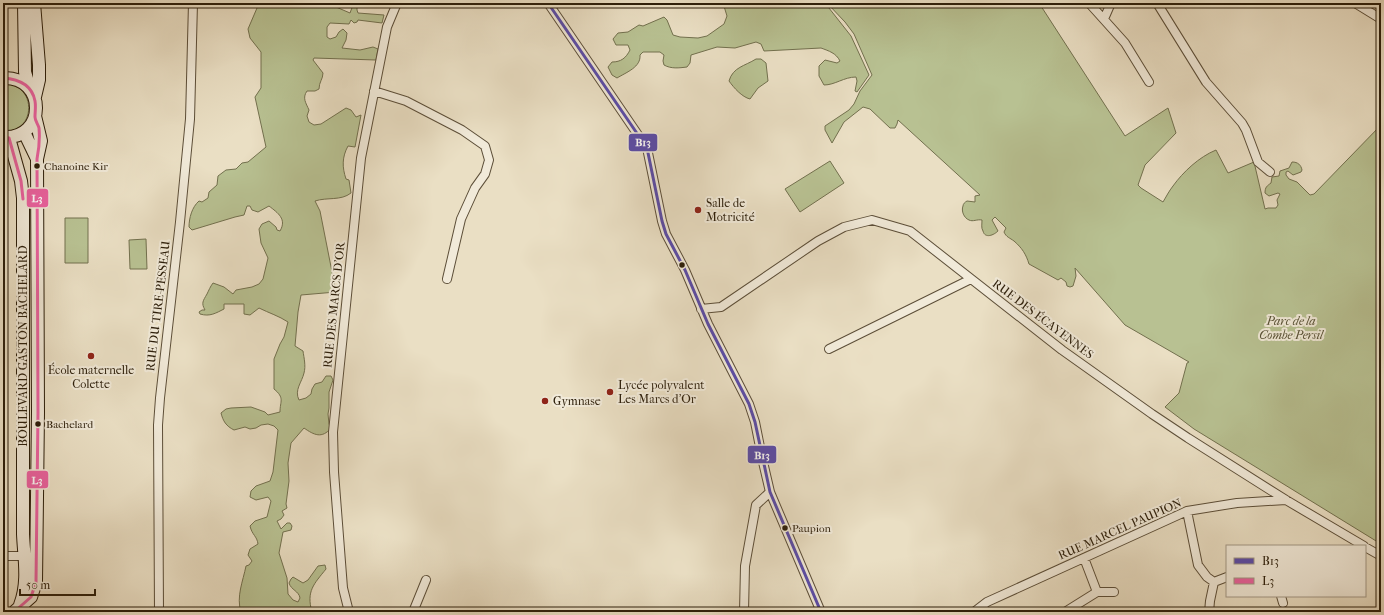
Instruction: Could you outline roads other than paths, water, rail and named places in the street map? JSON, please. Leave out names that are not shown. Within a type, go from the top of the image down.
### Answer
[{"type":"street","points":[[24,3],[25,72],[32,93]]},
{"type":"street","points":[[32,93],[39,80],[39,61],[34,3]]},
{"type":"street","name":"RUE DU TIRE-PESSEAU","points":[[159,612],[158,425],[190,119],[193,3]]},
{"type":"street","name":"RUE DES MARCS D'OR","points":[[349,612],[343,588],[334,472],[333,432],[362,158],[387,27],[397,3]]},
{"type":"street","points":[[548,3],[647,148],[666,234],[685,270],[701,309],[751,410],[770,492],[821,612]]},
{"type":"street","points":[[1089,3],[1125,43],[1149,82]]},
{"type":"street","points":[[1104,19],[1112,3]]},
{"type":"street","points":[[1157,3],[1206,82],[1246,130],[1258,162],[1270,172]]},
{"type":"street","points":[[1355,3],[1381,18]]},
{"type":"street","points":[[3,78],[14,78],[23,82],[32,93]]},
{"type":"street","points":[[374,91],[406,101],[462,130],[485,146],[489,160],[485,174],[474,188],[460,219],[447,279]]},
{"type":"street","name":"BOULEVARD GASTON BACHELARD","points":[[17,609],[25,590],[26,574],[30,555],[38,412],[37,159],[41,141],[35,116],[36,107],[32,93]]},
{"type":"street","points":[[6,138],[24,132],[31,125],[35,116]]},
{"type":"street","name":"BOULEVARD GASTON BACHELARD","points":[[24,132],[37,159]]},
{"type":"street","name":"BOULEVARD GASTON BACHELARD","points":[[6,138],[21,181],[23,198],[30,555]]},
{"type":"street","name":"RUE DES ÉCAYENNES","points":[[701,309],[722,307],[818,241],[844,227],[872,220],[910,231],[1062,350],[1152,414],[1286,500],[1362,545]]},
{"type":"street","points":[[829,349],[971,280]]},
{"type":"street","points":[[744,612],[745,566],[756,505],[770,492]]},
{"type":"street","name":"RUE MARCEL PAUPION","points":[[974,612],[988,602],[1187,511],[1237,504],[1286,500]]},
{"type":"street","points":[[1187,511],[1198,566],[1207,577],[1214,582]]},
{"type":"street","name":"RUE DES ÉCAYENNES","points":[[1366,547],[1381,556]]},
{"type":"street","points":[[3,556],[30,555]]},
{"type":"street","points":[[1084,558],[1097,592]]},
{"type":"street","points":[[1214,582],[1226,577]]},
{"type":"street","points":[[413,612],[426,580]]},
{"type":"street","points":[[1210,612],[1210,601],[1214,582]]},
{"type":"street","points":[[1065,612],[1097,592],[1114,592]]},
{"type":"place","name":"Chanoine Kir","points":[[37,166]]},
{"type":"place","name":"Salle de Motricité","points":[[698,210]]},
{"type":"place","name":"École maternelle Colette","points":[[91,356]]},
{"type":"place","name":"Lycée polyvalent Les Marcs d'Or","points":[[610,392]]},
{"type":"place","name":"Gymnase","points":[[545,401]]},
{"type":"place","name":"Bachelard","points":[[38,424]]},
{"type":"place","name":"Paupion","points":[[785,528]]},
{"type":"park label","name":"Parc de la Combe Persil","points":[[1291,328]]}]
